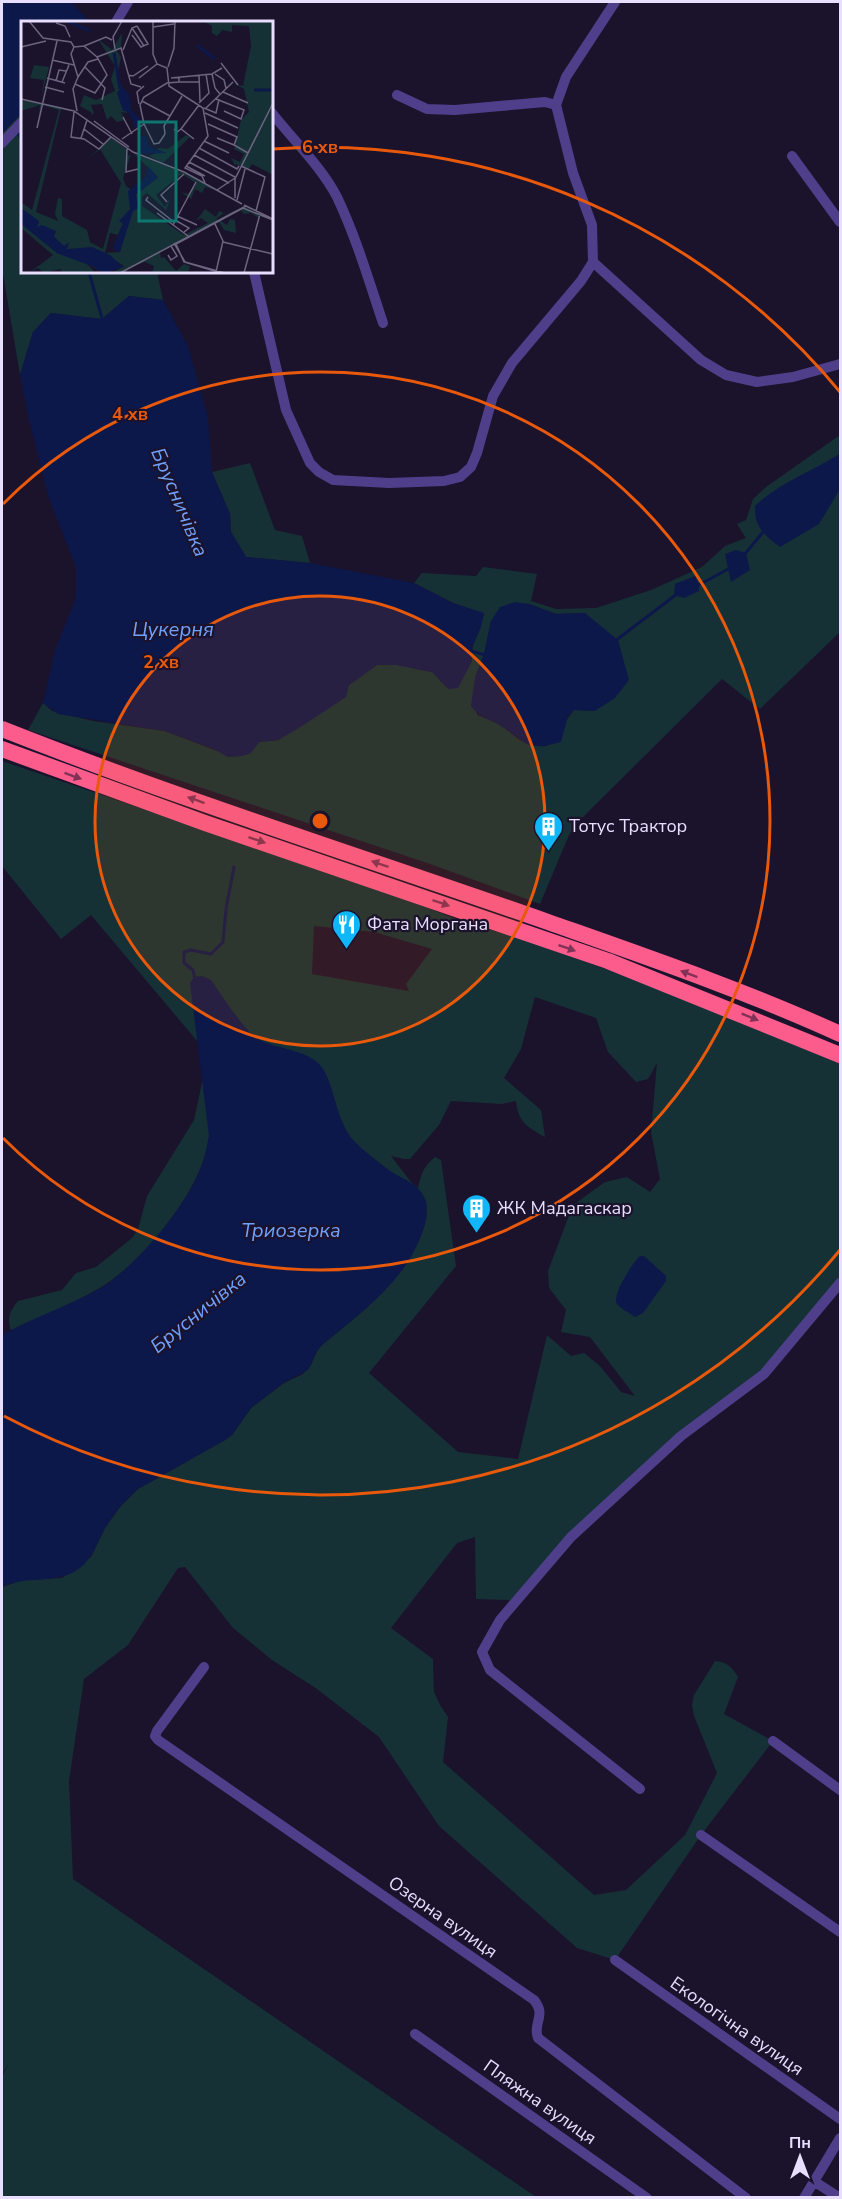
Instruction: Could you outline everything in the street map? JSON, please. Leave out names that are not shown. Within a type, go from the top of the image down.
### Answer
[{"type":"highway","points":[[2,729],[209,805],[612,945],[803,1017],[840,1034]]},
{"type":"highway","points":[[2,749],[205,823],[608,961],[840,1055]]},
{"type":"street","points":[[117,21],[128,2]]},
{"type":"street","points":[[254,273],[286,410],[310,463],[319,472],[333,480],[411,482],[444,481],[460,477],[471,467],[493,396],[507,371],[581,281],[593,262],[592,225],[573,173],[556,105],[566,77],[615,2]]},
{"type":"street","points":[[397,95],[427,109],[455,110],[545,102],[556,105]]},
{"type":"street","points":[[273,114],[324,177],[336,197],[359,252],[383,323]]},
{"type":"street","points":[[2,143],[21,123]]},
{"type":"street","points":[[792,156],[840,222]]},
{"type":"street","points":[[593,262],[701,360],[726,375],[757,382],[793,377],[840,364]]},
{"type":"street","points":[[640,1789],[489,1670],[482,1652],[500,1620],[571,1538],[681,1436],[764,1374],[840,1283]]},
{"type":"street","name":"Озерна вулиця","points":[[204,1667],[156,1731],[155,1736],[158,1740],[534,2000],[540,2007],[541,2015],[535,2031],[538,2038],[746,2198]]},
{"type":"street","points":[[773,1741],[840,1790]]},
{"type":"street","points":[[701,1835],[840,1932]]},
{"type":"street","name":"Екологічна вулиця","points":[[615,1960],[840,2119]]},
{"type":"street","name":"Пляжна вулиця","points":[[415,2034],[647,2198]]},
{"type":"street","points":[[804,2198],[840,2138]]},
{"type":"street","points":[[815,2182],[840,2198]]},
{"type":"green space","points":[[21,114],[21,273],[157,273],[163,300],[129,296],[102,319],[51,313],[33,332],[20,375],[2,268],[2,133]]},
{"type":"green space","points":[[840,435],[840,454],[812,471],[839,491],[840,489],[840,632],[760,709],[722,679],[576,824],[569,835],[540,904],[430,864],[28,730],[43,703],[52,711],[93,721],[165,731],[217,751],[252,751],[259,742],[278,740],[345,697],[349,685],[377,665],[397,665],[432,672],[472,661],[474,643],[484,614],[453,603],[414,583],[422,573],[476,576],[483,567],[537,574],[531,601],[556,609],[596,608],[651,590],[702,567],[725,546],[746,538],[737,524],[746,520],[753,499],[766,487]],"holes":[[[529,604],[556,614],[585,613],[595,711],[574,710],[547,746],[532,745],[521,741],[500,725],[477,715],[475,678],[484,654],[491,621]]]},
{"type":"green space","points":[[250,463],[275,530],[302,536],[310,563],[246,557],[231,532],[230,514],[212,472]]},
{"type":"green space","points":[[2,761],[387,892],[466,923],[525,940],[661,989],[840,1061],[840,1283],[764,1374],[681,1436],[571,1537],[513,1604],[508,1600],[476,1599],[475,1537],[457,1543],[391,1628],[433,1659],[434,1692],[448,1717],[443,1762],[594,1895],[626,1890],[685,1835],[717,1773],[694,1716],[692,1705],[694,1695],[715,1661],[726,1664],[736,1673],[738,1677],[724,1714],[773,1741],[701,1835],[615,1960],[577,1948],[439,1826],[379,1737],[317,1689],[272,1660],[233,1628],[185,1567],[178,1568],[128,1645],[84,1679],[69,1781],[73,1879],[536,2197],[2,2197],[2,2076],[10,2062],[2,2074],[2,1587],[23,1580],[62,1578],[91,1557],[105,1528],[120,1507],[138,1489],[225,1440],[232,1435],[251,1408],[284,1383],[303,1374],[322,1345],[377,1298],[401,1271],[421,1235],[427,1210],[425,1199],[200,1021],[198,1042],[91,915],[61,939],[2,866]],"holes":[[[314,926],[374,932],[432,949],[406,984],[409,991],[312,974]],[[535,997],[596,1018],[608,1052],[636,1082],[648,1079],[657,1063],[651,1132],[660,1179],[650,1192],[627,1177],[605,1182],[573,1205],[548,1271],[549,1288],[566,1310],[561,1332],[590,1337],[635,1396],[621,1392],[600,1366],[584,1353],[571,1356],[547,1335],[518,1459],[458,1452],[369,1373],[456,1266],[441,1160],[435,1157],[428,1164],[418,1188],[391,1156],[410,1159],[439,1125],[451,1101],[502,1104],[516,1101],[524,1123],[545,1137],[541,1110],[504,1078],[521,1049]],[[640,1256],[666,1276],[619,1288]]]},
{"type":"green space","points":[[203,1078],[209,1115],[209,1137],[205,1157],[196,1179],[168,1223],[133,1262],[98,1289],[11,1330],[10,1314],[18,1301],[62,1290],[76,1273],[96,1267],[132,1238],[138,1229],[147,1196],[194,1120]]},
{"type":"water","points":[[2,2],[71,2],[89,21],[21,21],[21,114],[2,133]]},
{"type":"water","name":"Цукерня","points":[[129,296],[163,300],[188,346],[208,418],[212,472],[230,514],[231,532],[246,557],[310,563],[414,583],[453,603],[484,613],[481,627],[471,650],[472,661],[458,688],[448,689],[432,672],[397,665],[377,665],[349,685],[346,697],[299,728],[278,740],[259,742],[251,753],[228,757],[214,749],[165,731],[58,714],[43,703],[55,650],[76,598],[76,567],[49,499],[20,375],[33,332],[51,313],[102,319]]},
{"type":"water","points":[[840,454],[840,489],[819,524],[780,547],[761,530],[756,520],[755,506],[785,484]]},
{"type":"water","points":[[736,550],[746,553],[750,570],[731,582],[725,554]]},
{"type":"water","points":[[695,576],[699,591],[684,598],[674,595],[675,584]]},
{"type":"water","points":[[515,602],[529,604],[556,614],[585,613],[618,640],[629,680],[615,698],[595,711],[574,710],[568,716],[561,742],[539,746],[526,743],[480,715],[471,706],[475,678],[484,654],[491,621],[500,607]]},
{"type":"water","name":"Триозерка","points":[[202,976],[211,980],[240,1021],[254,1036],[267,1043],[306,1055],[319,1064],[328,1080],[343,1123],[355,1142],[390,1171],[413,1184],[423,1195],[427,1208],[423,1230],[406,1265],[394,1281],[367,1308],[322,1345],[308,1370],[283,1383],[251,1408],[232,1435],[225,1440],[138,1489],[112,1517],[91,1556],[82,1566],[68,1575],[21,1581],[2,1587],[2,1335],[97,1290],[124,1270],[166,1225],[196,1179],[209,1136],[190,983],[194,977]]},
{"type":"water","points":[[640,1256],[644,1256],[666,1276],[666,1281],[643,1313],[635,1317],[619,1306],[616,1297],[633,1264]]},
{"type":"waterway","name":"Брусничівка","points":[[17,132],[21,138]]},
{"type":"waterway","name":"Брусничівка","points":[[89,273],[103,322]]},
{"type":"waterway","points":[[744,555],[763,532]]},
{"type":"waterway","points":[[697,586],[730,568]]},
{"type":"waterway","points":[[615,641],[677,594]]},
{"type":"waterway","points":[[468,650],[488,656]]},
{"type":"waterway","name":"Брусничівка","points":[[195,979],[193,970],[184,963],[184,952],[191,950],[211,954],[223,942],[226,909],[234,867]]},
{"type":"place","name":"Тотус Трактор","points":[[548,852]]},
{"type":"place","name":"Фата Моргана","points":[[346,950]]},
{"type":"place","name":"ЖК Мадагаскар","points":[[476,1234]]}]
